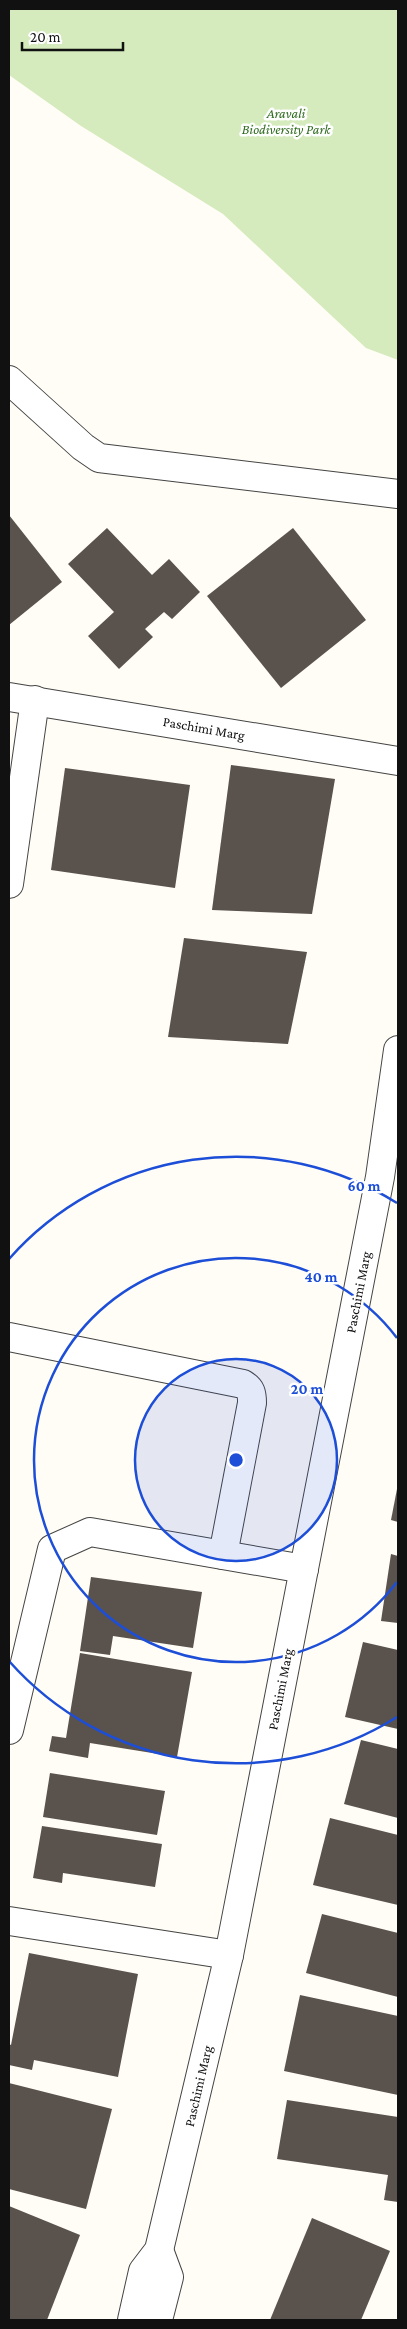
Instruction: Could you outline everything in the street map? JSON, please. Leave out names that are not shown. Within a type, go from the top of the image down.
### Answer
[{"type":"street","points":[[9,380],[83,447],[99,458],[398,494]]},
{"type":"street","points":[[9,884],[22,699]]},
{"type":"street","name":"Paschimi Marg","points":[[22,699],[398,761]]},
{"type":"street","name":"Paschimi Marg","points":[[132,2320],[143,2271],[159,2250],[228,1955],[304,1569],[389,1178],[398,1050]]},
{"type":"street","points":[[9,1338],[243,1384],[249,1388],[252,1394],[252,1403],[223,1555]]},
{"type":"street","points":[[9,1730],[52,1549],[90,1532],[304,1569]]},
{"type":"street","points":[[9,1921],[228,1955]]},
{"type":"street","points":[[158,2320],[169,2277],[159,2250]]},
{"type":"green space","name":"Aravali Biodiversity Park","points":[[9,9],[398,9],[398,360],[366,348],[223,214],[81,126],[9,75]]},
{"type":"building","points":[[9,515],[62,582],[9,625]]},
{"type":"building","points":[[107,528],[152,575],[169,559],[200,592],[172,619],[164,612],[145,629],[153,637],[119,669],[88,636],[114,612],[68,564]]},
{"type":"building","points":[[293,528],[366,620],[281,688],[207,596]]},
{"type":"building","points":[[231,765],[335,779],[312,914],[212,910]]},
{"type":"building","points":[[65,768],[190,785],[175,888],[51,870]]},
{"type":"building","points":[[184,938],[307,952],[288,1044],[168,1037]]},
{"type":"building","points":[[398,1489],[398,1522],[391,1520]]},
{"type":"building","points":[[391,1554],[398,1556],[398,1623],[381,1621]]},
{"type":"building","points":[[91,1577],[202,1592],[193,1648],[113,1636],[110,1655],[80,1651]]},
{"type":"building","points":[[363,1642],[398,1650],[398,1729],[345,1717]]},
{"type":"building","points":[[80,1653],[192,1672],[177,1757],[90,1743],[88,1758],[49,1751],[52,1736],[66,1738]]},
{"type":"building","points":[[361,1740],[398,1749],[398,1818],[344,1804]]},
{"type":"building","points":[[50,1773],[165,1791],[157,1835],[43,1817]]},
{"type":"building","points":[[330,1818],[398,1835],[398,1905],[313,1885]]},
{"type":"building","points":[[42,1826],[162,1844],[155,1887],[63,1873],[62,1883],[33,1878]]},
{"type":"building","points":[[322,1914],[398,1933],[398,1997],[306,1973]]},
{"type":"building","points":[[29,1953],[138,1974],[118,2077],[34,2060],[32,2070],[9,2065],[9,2044],[11,2045]]},
{"type":"building","points":[[300,1995],[398,2016],[398,2095],[284,2071]]},
{"type":"building","points":[[9,2083],[112,2109],[86,2209],[9,2189]]},
{"type":"building","points":[[287,2100],[398,2117],[398,2202],[384,2200],[388,2175],[277,2159]]},
{"type":"building","points":[[9,2206],[80,2235],[47,2320],[9,2320]]},
{"type":"building","points":[[312,2218],[390,2251],[361,2320],[270,2320]]}]
